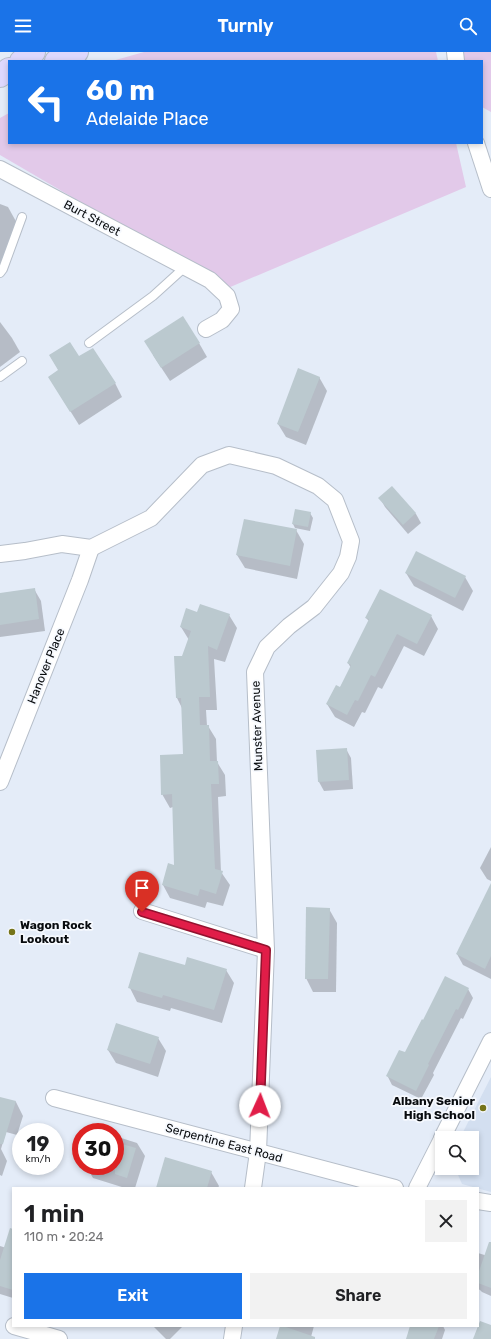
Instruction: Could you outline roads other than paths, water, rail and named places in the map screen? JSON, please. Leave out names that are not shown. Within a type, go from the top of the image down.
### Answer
[{"type":"main road","points":[[22,60],[34,52]]},
{"type":"main road","points":[[58,60],[77,52]]},
{"type":"street","points":[[476,144],[491,189]]},
{"type":"street","name":"Burt Street","points":[[0,169],[210,280],[227,296],[231,309],[222,320],[206,329]]},
{"type":"street","name":"Munster Avenue","points":[[91,548],[152,518],[202,465],[229,455],[276,466],[318,486],[335,500],[351,541],[348,557],[341,573],[314,607],[289,626],[267,647],[255,672],[266,950],[258,1152],[253,1187]]},
{"type":"street","points":[[0,554],[62,544],[91,548]]},
{"type":"street","name":"Hanover Place","points":[[0,782],[80,580],[91,548]]},
{"type":"street","points":[[142,912],[266,950]]},
{"type":"street","points":[[446,1131],[491,1041]]},
{"type":"street","name":"Serpentine East Road","points":[[54,1098],[391,1187]]},
{"type":"street","points":[[418,1187],[435,1152]]},
{"type":"street","points":[[479,1201],[491,1203]]},
{"type":"street","points":[[0,1322],[12,1326]]},
{"type":"street","points":[[17,1327],[60,1339]]},
{"type":"street","points":[[232,1339],[234,1327]]},
{"type":"lane","points":[[0,273],[3,269],[22,217]]},
{"type":"lane","points":[[89,343],[153,296],[185,267]]},
{"type":"lane","points":[[0,377],[22,361]]},
{"type":"place","name":"Wagon Rock Lookout","points":[[12,932]]},
{"type":"place","name":"Albany Senior High School","points":[[483,1108]]}]
